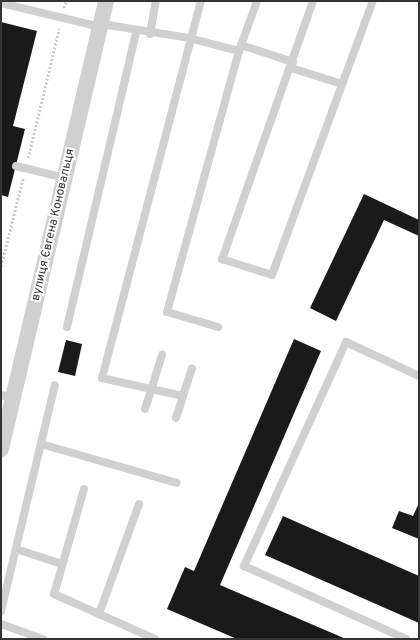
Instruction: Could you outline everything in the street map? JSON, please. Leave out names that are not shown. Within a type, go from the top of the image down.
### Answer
[{"type":"street","name":"вулиця Євгена Коновальця","points":[[1,449],[7,396],[65,178],[106,1]]},
{"type":"lane","points":[[150,34],[156,1]]},
{"type":"lane","points":[[183,396],[152,386],[102,378],[190,38],[201,1]]},
{"type":"lane","points":[[218,327],[166,312],[240,48],[257,1]]},
{"type":"lane","points":[[313,1],[292,65],[222,259],[272,275],[373,1]]},
{"type":"lane","points":[[1,3],[101,26],[150,34],[190,38],[240,48],[292,65],[342,84]]},
{"type":"lane","points":[[67,327],[136,32]]},
{"type":"lane","points":[[16,166],[65,178]]},
{"type":"lane","points":[[406,639],[244,566],[346,342],[419,376]]},
{"type":"lane","points":[[144,409],[162,355]]},
{"type":"lane","points":[[176,418],[192,368]]},
{"type":"lane","points":[[1,611],[55,385]]},
{"type":"lane","points":[[41,444],[177,483]]},
{"type":"lane","points":[[84,489],[54,594],[155,639]]},
{"type":"lane","points":[[99,614],[139,504]]},
{"type":"lane","points":[[16,549],[62,564]]},
{"type":"lane","points":[[1,624],[43,639]]},
{"type":"path","points":[[1,266],[66,1]]},
{"type":"building","points":[[1,22],[37,31],[13,126],[25,129],[8,197],[1,195]]},
{"type":"building","points":[[364,194],[419,220],[419,236],[384,220],[336,321],[310,308]]},
{"type":"building","points":[[294,339],[321,351],[220,585],[346,639],[237,639],[167,609],[185,567],[194,571]]},
{"type":"building","points":[[66,340],[82,344],[75,376],[58,372]]},
{"type":"building","points":[[419,503],[419,539],[392,528],[399,511],[413,516]]},
{"type":"building","points":[[283,516],[419,576],[419,623],[265,555]]}]
